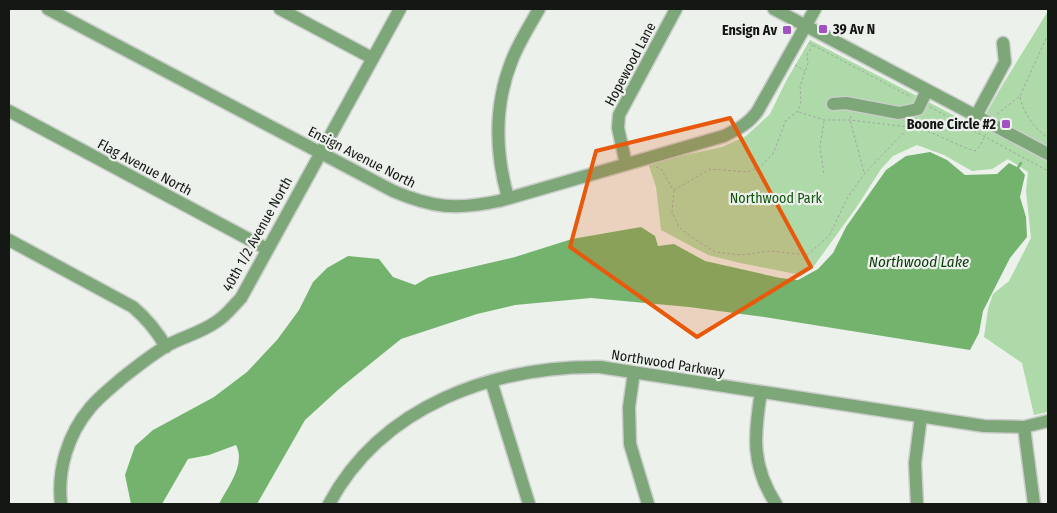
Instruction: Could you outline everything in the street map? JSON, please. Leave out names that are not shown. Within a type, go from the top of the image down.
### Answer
[{"type":"street","name":"Ensign Avenue North","points":[[48,9],[393,191],[434,206],[457,207],[478,206],[724,136],[749,122],[764,100],[815,9]]},
{"type":"street","points":[[280,9],[372,58]]},
{"type":"street","name":"40th 1/2 Avenue North","points":[[61,504],[60,480],[64,460],[70,441],[90,407],[132,371],[166,346],[216,322],[240,298],[400,9]]},
{"type":"street","points":[[508,198],[500,161],[497,135],[499,111],[512,59],[539,9]]},
{"type":"street","name":"Hopewood Lane","points":[[626,164],[618,128],[619,115],[676,9]]},
{"type":"street","points":[[774,9],[1048,154]]},
{"type":"street","points":[[976,116],[1004,62],[1003,43]]},
{"type":"street","points":[[833,104],[846,103],[899,113],[918,109],[928,90]]},
{"type":"street","name":"Flag Avenue North","points":[[9,111],[267,249]]},
{"type":"street","points":[[9,240],[133,307],[157,331],[166,346]]},
{"type":"street","name":"Northwood Parkway","points":[[329,504],[350,469],[366,452],[410,417],[439,400],[490,381],[534,371],[568,367],[600,367],[984,426],[1024,427],[1048,421]]},
{"type":"street","points":[[634,372],[629,407],[630,444],[648,504]]},
{"type":"street","points":[[490,381],[528,504]]},
{"type":"street","points":[[761,392],[756,425],[757,460],[761,477],[776,504]]},
{"type":"street","points":[[917,504],[915,463],[921,416]]},
{"type":"street","points":[[1024,427],[1034,504]]},
{"type":"path","points":[[798,111],[824,120],[850,120],[922,129],[975,151],[980,146],[990,123],[999,112],[1020,96],[1048,34]]},
{"type":"path","points":[[674,191],[710,169],[747,172],[760,167],[773,154],[786,120],[798,111],[801,101],[800,86],[808,64],[807,55],[813,45]]},
{"type":"path","points":[[1020,96],[1022,107],[1029,120],[1048,138]]},
{"type":"path","points":[[824,120],[820,148],[824,175]]},
{"type":"path","points":[[850,120],[865,173]]},
{"type":"path","points":[[651,157],[653,165],[661,169],[674,191],[672,212],[679,227],[715,252],[741,255],[770,251],[807,255],[828,236],[848,197],[865,173],[908,127]]},
{"type":"highlighted area","points":[[730,118],[811,267],[697,337],[570,247],[596,151]]},
{"type":"green space","name":"Northwood Park","points":[[1048,11],[1048,412],[1034,415],[1022,363],[984,337],[988,309],[993,294],[1009,281],[1031,238],[1026,191],[1028,172],[1008,159],[992,169],[972,171],[944,155],[917,145],[893,156],[881,169],[856,208],[814,266],[796,274],[708,255],[661,230],[656,187],[648,163],[722,147],[746,136],[770,114],[786,81],[810,40],[978,128]]},
{"type":"water","name":"Northwood Lake","points":[[930,152],[947,160],[965,175],[997,174],[1009,163],[1019,168],[1025,175],[1020,197],[1026,217],[1027,237],[1010,258],[983,311],[979,333],[970,350],[689,307],[591,298],[515,305],[477,314],[401,339],[339,389],[305,420],[257,504],[219,504],[235,475],[239,460],[236,445],[209,455],[188,459],[162,504],[131,504],[125,475],[135,446],[153,430],[214,397],[247,372],[277,340],[299,310],[313,282],[327,268],[348,256],[379,259],[393,277],[415,285],[429,277],[515,257],[572,239],[641,227],[655,236],[658,246],[674,244],[705,261],[780,278],[798,280],[818,269],[833,253],[846,227],[886,170],[906,156]]},
{"type":"waterway","points":[[1017,169],[1021,163]]},
{"type":"place","name":"39 Av N","points":[[823,29]]},
{"type":"place","name":"Ensign Av","points":[[787,30]]},
{"type":"place","name":"Boone Circle #2","points":[[1006,124]]}]
